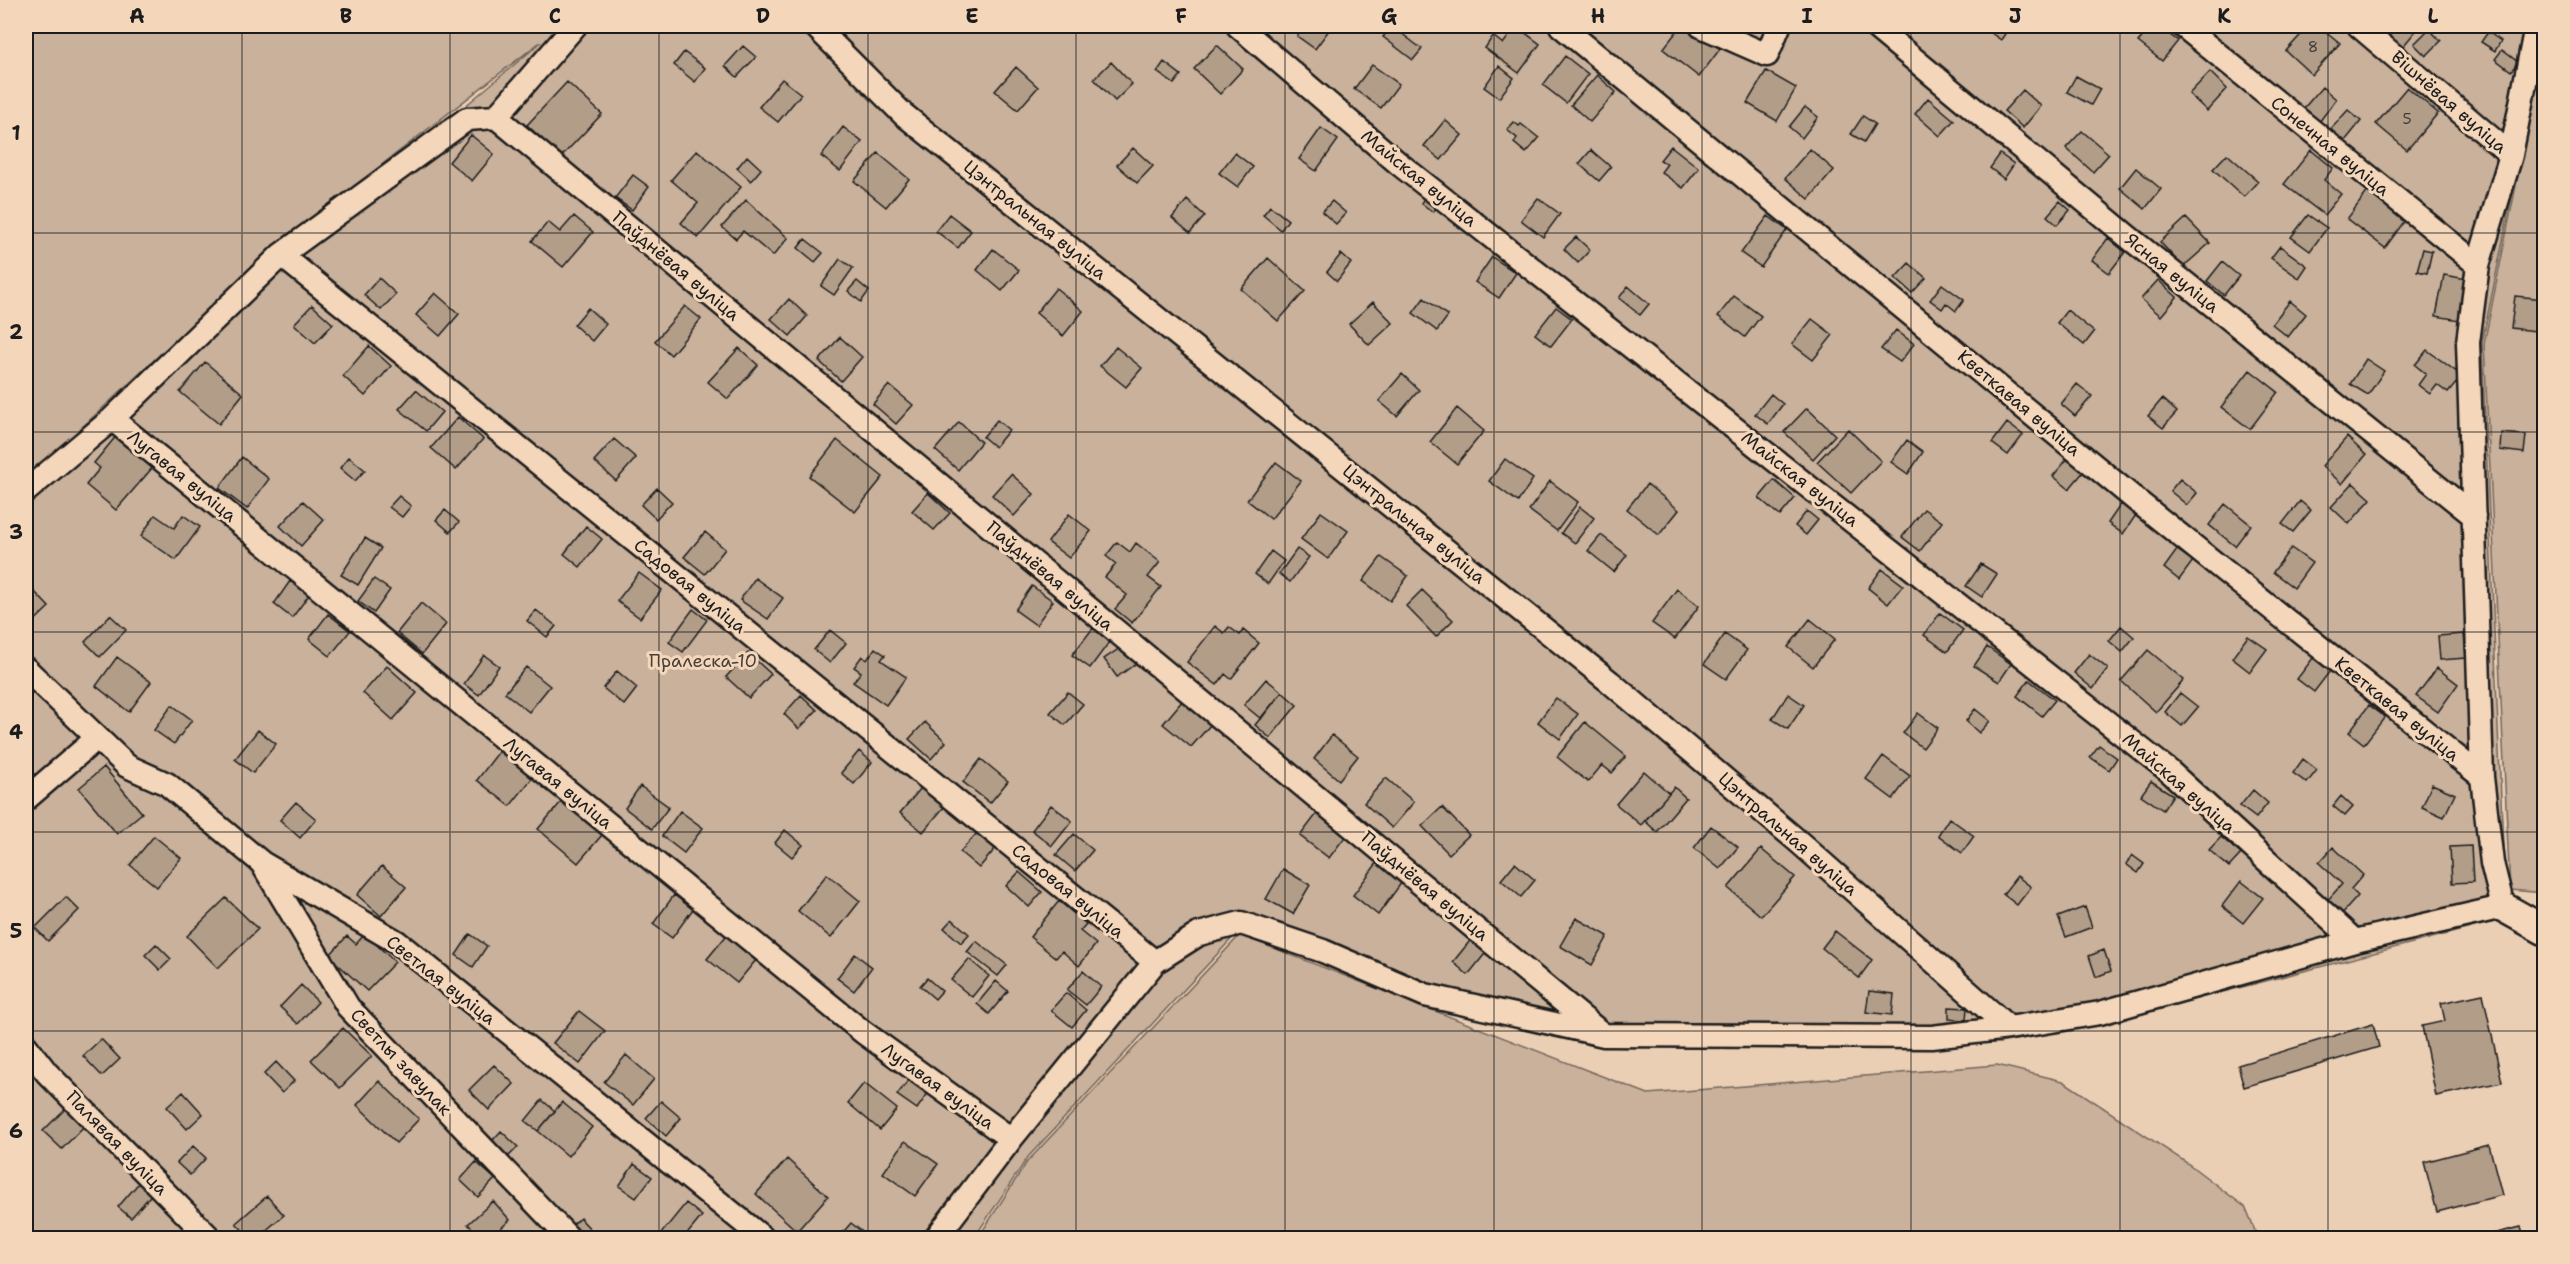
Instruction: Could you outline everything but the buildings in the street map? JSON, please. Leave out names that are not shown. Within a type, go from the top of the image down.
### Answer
[{"type":"street","points":[[26,491],[112,419],[281,255],[468,119],[496,117],[575,26]]},
{"type":"street","name":"Цэнтральная вуліца","points":[[815,26],[903,114],[1610,682],[1800,843],[2009,1028]]},
{"type":"street","name":"Майская вуліца","points":[[1238,26],[1398,163],[2169,771],[2355,941]]},
{"type":"street","name":"Кветкавая вуліца","points":[[1561,26],[2136,500],[2481,777]]},
{"type":"street","points":[[1701,26],[1767,55],[1779,26]]},
{"type":"street","name":"Ясная вуліца","points":[[1874,26],[2145,251],[2474,516]]},
{"type":"street","name":"Сонечная вуліца","points":[[2183,26],[2478,265]]},
{"type":"street","name":"Вішнёвая вуліца","points":[[2360,26],[2511,156]]},
{"type":"street","points":[[2503,907],[2492,863],[2481,777],[2468,342],[2478,265],[2511,156],[2536,26]]},
{"type":"street","name":"Паўднёвая вуліца","points":[[496,117],[1604,1035]]},
{"type":"street","name":"Садовая вуліца","points":[[281,255],[1155,962]]},
{"type":"street","name":"Лугавая вуліца","points":[[112,419],[863,1032],[1011,1139]]},
{"type":"street","name":"Светлая вуліца","points":[[26,669],[127,766],[167,784],[262,864],[397,942],[764,1239]]},
{"type":"street","points":[[26,799],[97,738]]},
{"type":"street","name":"Светлы завулак","points":[[262,864],[348,1007],[569,1239]]},
{"type":"street","points":[[936,1239],[1011,1139],[1155,962],[1199,934],[1241,923],[1323,951],[1425,995],[1604,1035],[1932,1037],[2009,1028],[2100,1013],[2355,941],[2503,907],[2544,930]]},
{"type":"street","name":"Палявая вуліца","points":[[26,1046],[47,1073],[210,1239]]},
{"type":"green space","name":"Пралеска-10","points":[[26,26],[2544,26],[2544,40],[2482,343],[2506,919],[2103,1023],[2000,1043],[1611,1046],[1422,1000],[1238,932],[1028,1157],[974,1238],[26,1238]],"holes":[[[540,43],[62,446],[273,249]]]},
{"type":"green space","points":[[2544,47],[2544,893],[2510,890],[2484,344]]},
{"type":"green space","points":[[1240,935],[1648,1094],[1997,1065],[2063,1081],[2190,1165],[2245,1207],[2258,1238],[978,1238],[1027,1162]]}]
